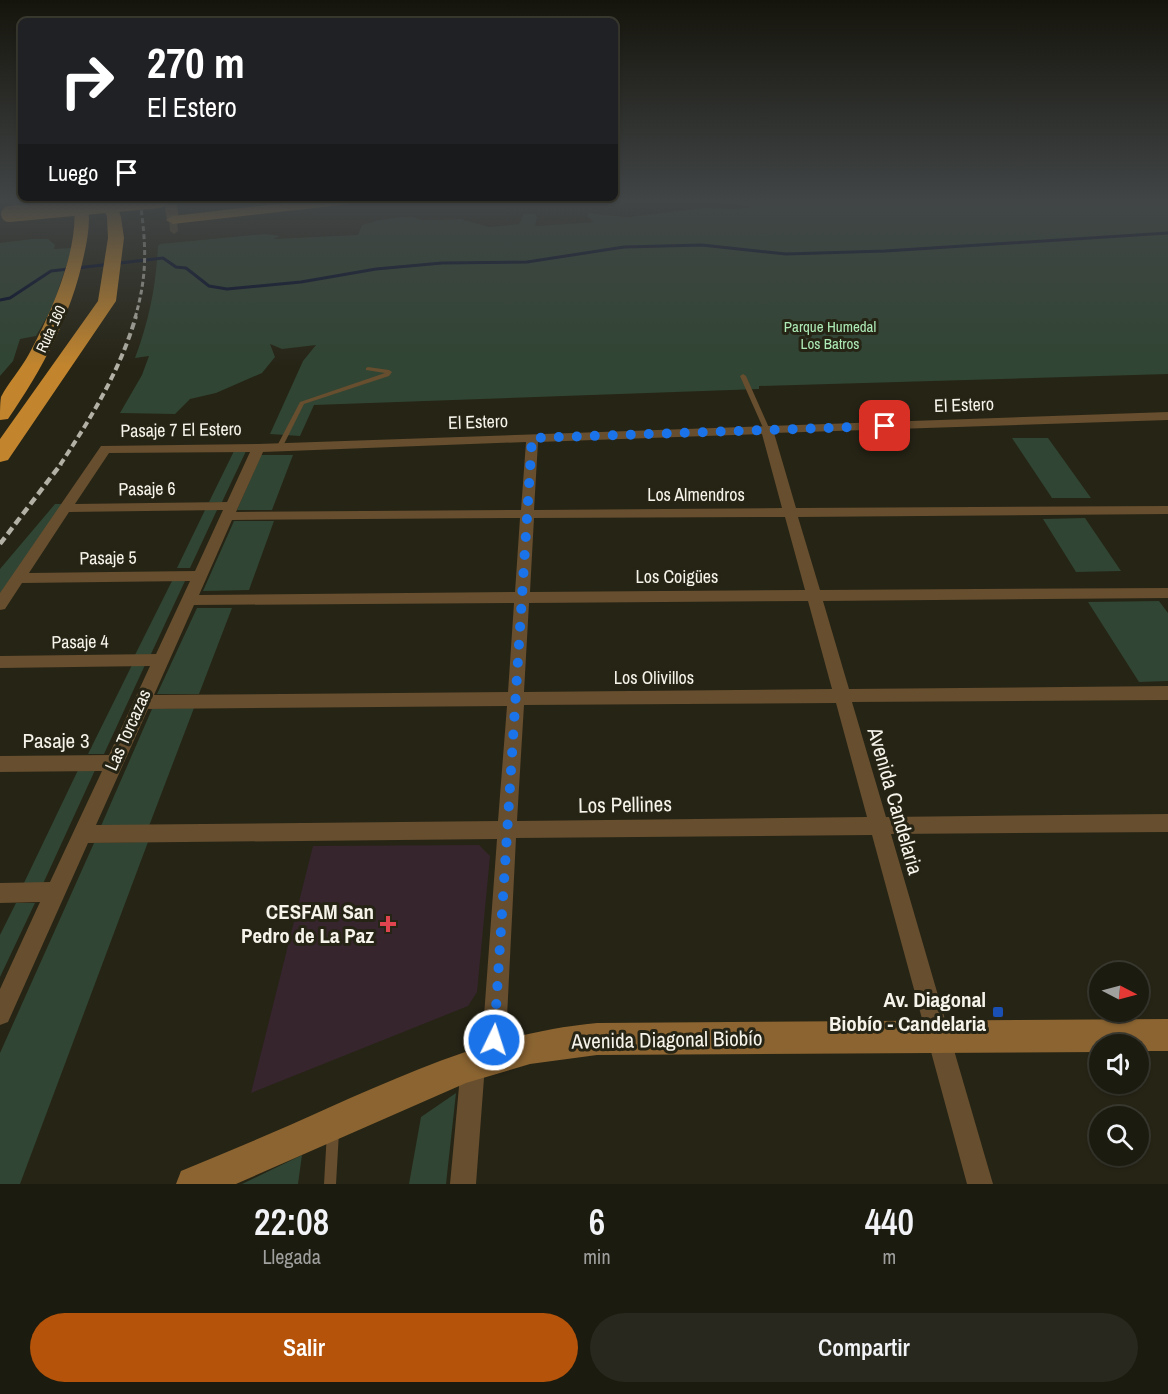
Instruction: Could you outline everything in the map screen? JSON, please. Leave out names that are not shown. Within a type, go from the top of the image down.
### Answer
[{"type":"highway","name":"Ruta 160","points":[[0,414],[46,343],[60,311],[76,255]]},
{"type":"highway","name":"Ruta 160","points":[[0,455],[56,375],[84,324],[107,261],[107,255]]},
{"type":"main road","name":"Avenida Diagonal Biobío","points":[[194,1184],[405,1091],[520,1048],[580,1040],[1168,1035]]},
{"type":"street","name":"El Estero","points":[[258,448],[1168,416]]},
{"type":"street","name":"Avenida Candelaria","points":[[767,430],[980,1184]]},
{"type":"street","points":[[463,1184],[482,1061],[506,830],[532,438]]},
{"type":"street","name":"Pasaje 7 El Estero","points":[[65,508],[105,449],[258,448]]},
{"type":"street","name":"Las Torcazas","points":[[0,1014],[227,511],[258,448]]},
{"type":"street","points":[[0,605],[65,508]]},
{"type":"street","name":"Pasaje 6","points":[[65,508],[227,511]]},
{"type":"street","name":"Los Almendros","points":[[227,511],[527,514],[1168,510]]},
{"type":"street","name":"Pasaje 5","points":[[18,578],[198,576]]},
{"type":"street","name":"Los Coigües","points":[[187,600],[1168,592]]},
{"type":"street","name":"Pasaje 4","points":[[0,662],[160,660]]},
{"type":"street","name":"Los Olivillos","points":[[141,702],[1168,693]]},
{"type":"street","name":"Pasaje 3","points":[[0,764],[113,763]]},
{"type":"street","name":"Los Pellines","points":[[81,834],[1168,823]]},
{"type":"street","points":[[0,893],[55,892]]},
{"type":"lane","points":[[280,446],[302,403],[387,375],[389,372],[368,369]]},
{"type":"lane","points":[[743,376],[767,430]]},
{"type":"lane","points":[[330,1184],[334,1123]]},
{"type":"shaded area","name":"CESFAM San Pedro de La Paz","points":[[479,845],[490,856],[477,992],[468,1006],[251,1093],[313,846]]},
{"type":"green space","points":[[0,255],[70,255],[52,308],[36,336],[20,339],[13,361],[0,376]]},
{"type":"green space","name":"Parque Humedal Los Batros","points":[[157,255],[1168,255],[1168,374],[759,386],[759,389],[314,405],[300,436],[270,434],[303,361],[316,345],[282,349],[270,344],[275,357],[262,373],[216,393],[190,399],[175,414],[120,413],[142,375],[149,356],[135,358],[144,331],[156,275]]},
{"type":"green space","points":[[1012,438],[1048,438],[1091,498],[1052,498]]},
{"type":"green space","points":[[235,449],[247,449],[222,502],[209,502]]},
{"type":"green space","points":[[261,455],[293,455],[272,510],[237,510]]},
{"type":"green space","points":[[55,504],[62,504],[0,595],[0,569]]},
{"type":"green space","points":[[205,510],[217,510],[190,568],[177,568]]},
{"type":"green space","points":[[1085,518],[1121,571],[1076,572],[1043,519]]},
{"type":"green space","points":[[234,521],[274,521],[249,590],[203,591]]},
{"type":"green space","points":[[172,581],[185,581],[151,654],[135,655]]},
{"type":"green space","points":[[1159,601],[1168,613],[1168,681],[1139,682],[1088,602]]},
{"type":"green space","points":[[197,608],[232,608],[199,694],[157,694]]},
{"type":"green space","points":[[132,665],[145,665],[104,754],[88,754]]},
{"type":"green space","points":[[194,708],[149,826],[101,826],[152,709]]},
{"type":"green space","points":[[79,768],[96,768],[42,886],[22,887]]},
{"type":"green space","points":[[148,842],[20,1184],[0,1184],[0,1053],[94,843]]},
{"type":"green space","points":[[16,903],[35,903],[0,977],[0,935]]},
{"type":"green space","points":[[456,1093],[446,1184],[409,1184],[421,1117]]},
{"type":"green space","points":[[302,1155],[298,1184],[242,1184]]},
{"type":"waterway","points":[[0,300],[10,298],[51,271],[163,258],[176,267],[186,268],[209,286],[227,289],[301,282],[376,269],[442,263],[527,262],[571,255]]},
{"type":"railway","points":[[135,318],[142,287],[145,255]]},
{"type":"railway","points":[[60,465],[104,394],[122,356],[136,316]]},
{"type":"railway","points":[[0,544],[61,464]]},
{"type":"place","name":"CESFAM San Pedro de La Paz","points":[[388,924]]},
{"type":"place","name":"Av. Diagonal Biobío - Candelaria","points":[[998,1012]]},
{"type":"route","points":[[494,1040],[532,438],[885,426]]}]
